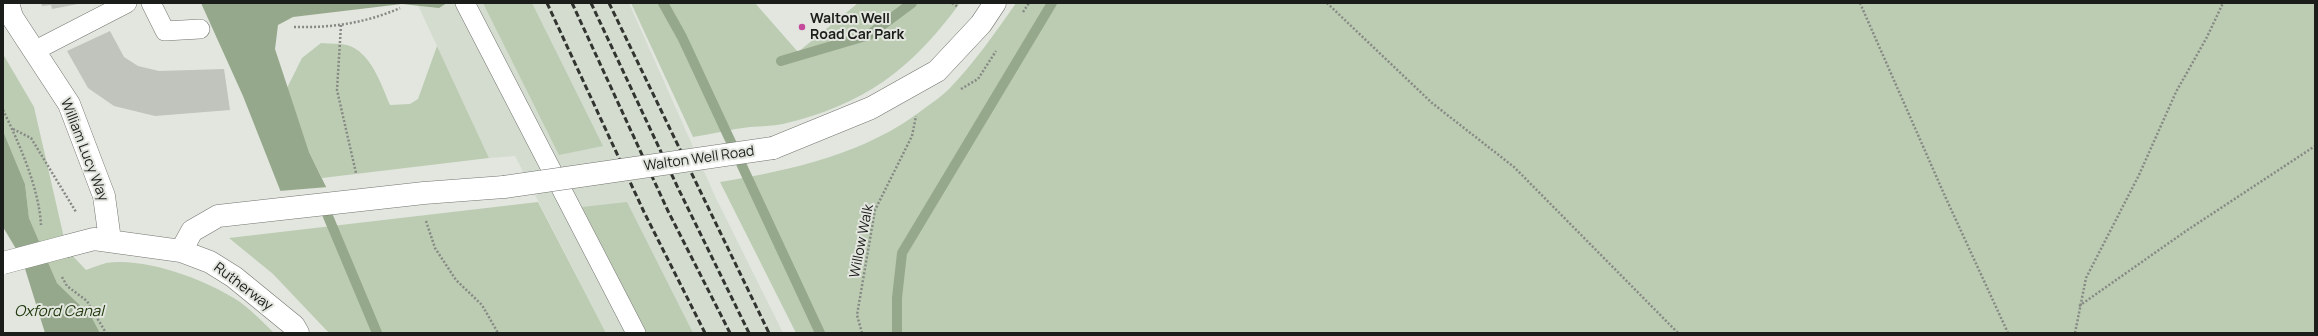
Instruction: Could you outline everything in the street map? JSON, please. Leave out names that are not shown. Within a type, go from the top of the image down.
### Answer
[{"type":"street","name":"William Lucy Way","points":[[8,3],[12,17],[69,104],[104,196],[102,240]]},
{"type":"street","name":"Walton Well Road","points":[[181,252],[192,231],[205,221],[218,216],[424,193],[504,187],[773,148],[871,108],[938,71],[981,24],[996,3]]},
{"type":"street","points":[[3,263],[67,246],[102,240],[181,252]]},
{"type":"street","name":"Rutherway","points":[[181,252],[210,262],[234,277],[294,326],[298,333]]},
{"type":"lane","points":[[34,50],[128,3]]},
{"type":"lane","points":[[151,3],[164,31],[200,29]]},
{"type":"lane","points":[[469,11],[636,333]]},
{"type":"path","points":[[952,3],[957,7]]},
{"type":"path","points":[[1327,3],[1432,103],[1514,167],[1678,333]]},
{"type":"path","points":[[1860,3],[1944,194],[2008,333]]},
{"type":"path","points":[[2075,333],[2079,306],[2086,278],[2138,175],[2176,92],[2207,37],[2223,3]]},
{"type":"path","points":[[294,26],[326,28],[384,15],[400,8]]},
{"type":"path","points":[[341,25],[337,90],[359,200]]},
{"type":"path","name":"Willow Walk","points":[[862,333],[857,315],[875,210],[912,136],[916,116],[904,90]]},
{"type":"path","points":[[3,110],[12,129],[31,138],[102,240]]},
{"type":"path","points":[[2079,306],[2186,231],[2315,146]]},
{"type":"path","points":[[424,193],[427,228],[435,248],[456,280],[482,305],[498,333]]},
{"type":"path","points":[[98,318],[106,333]]},
{"type":"shaded area","points":[[417,3],[629,3],[715,196],[783,333],[606,333],[515,156],[489,158]]},
{"type":"shaded area","points":[[483,3],[532,3],[603,146],[559,155]]},
{"type":"shaded area","points":[[631,3],[755,3],[798,52],[858,3],[960,3],[942,26],[904,65],[884,81],[862,95],[812,116],[783,124],[743,128],[693,137]]},
{"type":"shaded area","points":[[1016,3],[2315,3],[2315,333],[796,333],[720,182],[774,172],[827,158],[878,137],[902,124],[949,89],[976,58]]},
{"type":"shaded area","points":[[321,43],[347,45],[363,54],[379,79],[390,105],[410,104],[418,99],[437,46],[489,158],[322,178],[309,152],[287,88],[302,58]]},
{"type":"shaded area","points":[[3,54],[34,107],[68,251],[86,270],[106,263],[139,263],[194,278],[240,302],[274,333],[100,333],[91,316],[57,283],[29,218],[25,184],[3,131]]},
{"type":"shaded area","points":[[538,202],[606,333],[329,333],[273,274],[229,238]]},
{"type":"shaded area","points":[[627,202],[693,333],[647,333],[582,207]]},
{"type":"water","points":[[201,3],[447,3],[439,8],[402,4],[293,17],[278,25],[275,49],[309,152],[329,193],[282,195],[243,96]]},
{"type":"water","name":"Oxford Canal","points":[[3,131],[25,184],[29,218],[57,283],[91,316],[100,333],[45,333],[22,259],[3,227]]},
{"type":"pier","points":[[328,187],[331,193],[329,195],[282,197],[279,191]]},
{"type":"building","points":[[41,3],[78,4],[52,9],[51,5],[42,6]]},
{"type":"building","points":[[110,31],[124,57],[138,66],[159,71],[224,69],[230,110],[155,116],[114,106],[88,88],[67,51]]},
{"type":"waterway","points":[[663,3],[682,37],[820,333]]},
{"type":"waterway","points":[[781,61],[869,35],[912,3]]},
{"type":"waterway","points":[[897,333],[897,298],[902,253],[1052,3]]},
{"type":"waterway","points":[[322,202],[377,333]]},
{"type":"railway","points":[[547,3],[644,212],[705,333]]},
{"type":"railway","points":[[572,3],[668,211],[730,333]]},
{"type":"railway","points":[[591,3],[678,188],[749,333]]},
{"type":"railway","points":[[609,3],[769,333]]},
{"type":"place","name":"Walton Well Road Car Park","points":[[802,27]]}]
